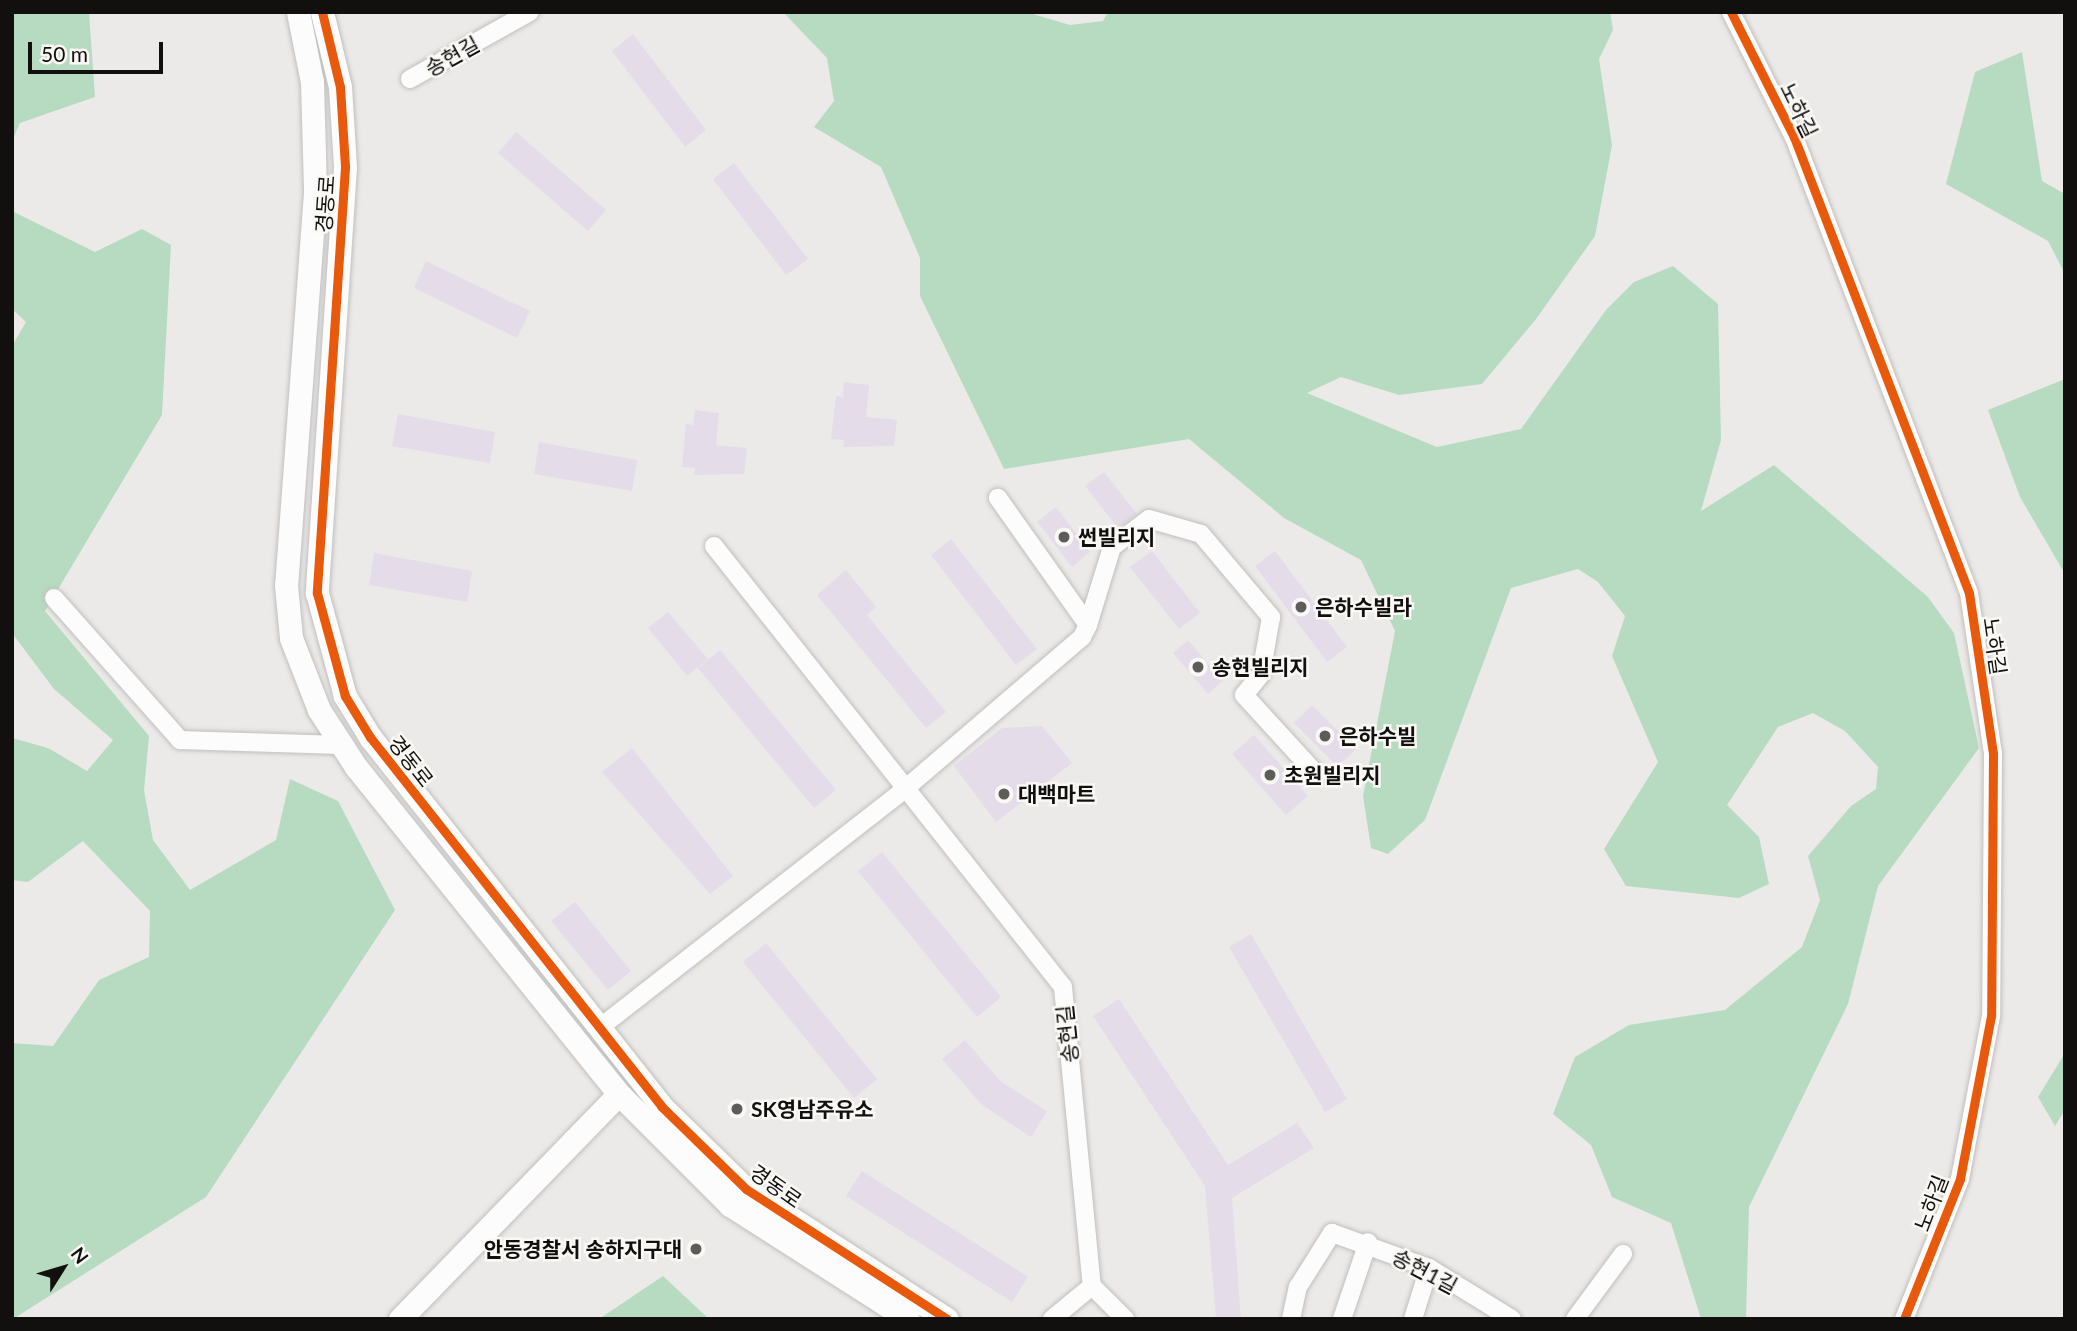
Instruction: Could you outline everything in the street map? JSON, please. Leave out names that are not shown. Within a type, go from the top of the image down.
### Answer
[{"type":"street","name":"경동로","points":[[298,12],[312,82],[316,192],[287,610],[299,664],[340,745],[619,1094],[730,1205],[908,1319]]},
{"type":"street","name":"경동로","points":[[322,12],[340,87],[345,167],[316,565],[331,662],[370,737],[661,1106],[746,1189],[947,1319]]},
{"type":"street","name":"송현길","points":[[410,79],[530,12]]},
{"type":"street","name":"노하길","points":[[1731,12],[1794,137],[1969,593],[1993,754],[1991,1016],[1960,1179],[1904,1319]]},
{"type":"street","points":[[998,498],[1087,625]]},
{"type":"street","points":[[598,1029],[906,788],[1082,637],[1112,547],[1149,519],[1201,534],[1271,618],[1261,674],[1244,695],[1317,775]]},
{"type":"street","name":"송현길","points":[[714,546],[1063,987],[1092,1286]]},
{"type":"street","points":[[54,598],[180,740],[340,745]]},
{"type":"street","points":[[400,1319],[619,1094]]},
{"type":"street","name":"송현1길","points":[[1292,1319],[1298,1287],[1332,1233],[1368,1242],[1429,1268],[1480,1311],[1511,1319]]},
{"type":"street","points":[[1342,1319],[1368,1242]]},
{"type":"street","points":[[1575,1319],[1623,1254]]},
{"type":"street","points":[[1413,1319],[1429,1268]]},
{"type":"street","points":[[1052,1319],[1092,1286],[1125,1319]]},
{"type":"green space","points":[[12,12],[89,12],[95,97],[20,123],[12,141]]},
{"type":"green space","points":[[783,12],[1026,12],[1070,25],[1103,21],[1108,12],[1610,12],[1613,30],[1599,59],[1612,145],[1595,236],[1536,319],[1482,384],[1399,395],[1341,377],[1307,393],[1437,447],[1521,429],[1606,310],[1634,282],[1673,266],[1718,304],[1721,440],[1701,511],[1774,465],[1928,597],[1954,633],[1979,748],[1878,886],[1848,1004],[1749,1207],[1746,1319],[1701,1319],[1671,1223],[1612,1197],[1591,1145],[1553,1114],[1575,1057],[1629,1025],[1725,1010],[1802,947],[1820,900],[1808,856],[1851,806],[1876,789],[1878,767],[1845,731],[1813,713],[1778,727],[1727,805],[1759,837],[1769,884],[1739,898],[1626,886],[1604,849],[1658,762],[1612,656],[1625,616],[1598,582],[1578,569],[1511,588],[1425,820],[1388,854],[1371,848],[1363,796],[1395,631],[1361,560],[1284,518],[1189,439],[1004,469],[920,296],[920,258],[881,167],[814,127],[834,101],[827,58]]},
{"type":"green space","points":[[2022,52],[2042,181],[2065,194],[2065,274],[2048,241],[1946,184],[1975,72]]},
{"type":"green space","points":[[12,211],[95,252],[142,229],[171,245],[162,415],[45,611],[149,736],[144,790],[153,840],[190,890],[276,840],[290,779],[338,801],[395,910],[206,1197],[13,1319],[12,1043],[53,1046],[99,980],[149,957],[150,911],[83,841],[28,882],[12,880],[12,738],[48,748],[87,771],[113,740],[54,689],[12,633],[12,346],[26,322],[12,309]]},
{"type":"green space","points":[[2065,379],[2065,574],[2020,497],[1988,410]]},
{"type":"green space","points":[[2065,1053],[2065,1110],[2055,1126],[2038,1097]]},
{"type":"green space","points":[[663,1276],[709,1319],[599,1319]]},
{"type":"building","points":[[633,34],[706,130],[685,147],[612,51]]},
{"type":"building","points":[[516,132],[606,210],[588,231],[498,153]]},
{"type":"building","points":[[734,163],[808,259],[786,275],[713,179]]},
{"type":"building","points":[[426,261],[530,311],[517,338],[414,288]]},
{"type":"building","points":[[844,382],[869,385],[866,417],[897,420],[894,446],[843,447],[844,440],[831,439],[836,396],[843,397]]},
{"type":"building","points":[[695,410],[719,413],[716,445],[747,448],[744,474],[694,475],[695,468],[682,467],[686,424],[693,425]]},
{"type":"building","points":[[398,414],[495,432],[490,463],[392,446]]},
{"type":"building","points":[[539,442],[637,460],[632,491],[534,474]]},
{"type":"building","points":[[1104,472],[1137,514],[1118,528],[1085,486]]},
{"type":"building","name":"썬빌리지","points":[[1056,507],[1090,552],[1072,567],[1037,522]]},
{"type":"building","points":[[951,539],[1037,649],[1016,665],[931,555]]},
{"type":"building","points":[[1152,551],[1200,613],[1179,629],[1130,567]]},
{"type":"building","name":"은하수빌라","points":[[1275,551],[1347,647],[1327,662],[1255,566]]},
{"type":"building","points":[[374,553],[472,571],[467,602],[369,585]]},
{"type":"building","points":[[846,570],[876,607],[867,615],[946,712],[926,728],[817,595]]},
{"type":"building","points":[[668,612],[708,659],[687,676],[648,628]]},
{"type":"building","name":"송현빌리지","points":[[1188,640],[1223,681],[1208,694],[1173,653]]},
{"type":"building","points":[[720,650],[836,790],[814,808],[698,668]]},
{"type":"building","name":"은하수빌","points":[[1312,705],[1356,749],[1338,767],[1294,723]]},
{"type":"building","name":"대백마트","points":[[1042,726],[1072,763],[996,822],[954,766],[1002,728]]},
{"type":"building","name":"초원빌리지","points":[[1254,735],[1308,796],[1286,815],[1232,754]]},
{"type":"building","points":[[632,748],[733,876],[710,894],[602,772]]},
{"type":"building","points":[[882,852],[1001,997],[977,1017],[858,871]]},
{"type":"building","points":[[575,902],[631,971],[608,990],[551,921]]},
{"type":"building","points":[[1251,934],[1347,1099],[1325,1112],[1229,947]]},
{"type":"building","points":[[766,943],[877,1079],[854,1098],[743,962]]},
{"type":"building","points":[[1119,999],[1228,1165],[1297,1123],[1314,1148],[1232,1198],[1241,1319],[1216,1319],[1205,1186],[1093,1016]]},
{"type":"building","points":[[965,1040],[1000,1081],[1047,1111],[1031,1137],[981,1104],[942,1059]]},
{"type":"building","points":[[862,1171],[1028,1277],[1012,1302],[846,1196]]},
{"type":"cycle path","points":[[322,12],[340,87],[345,167],[317,593],[345,696],[370,737],[661,1106],[746,1189],[947,1319]]},
{"type":"cycle path","points":[[1731,12],[1794,137],[1969,593],[1993,754],[1991,1016],[1960,1179],[1904,1319]]},
{"type":"place","name":"썬빌리지","points":[[1064,537]]},
{"type":"place","name":"은하수빌라","points":[[1301,607]]},
{"type":"place","name":"송현빌리지","points":[[1198,667]]},
{"type":"place","name":"은하수빌","points":[[1325,736]]},
{"type":"place","name":"초원빌리지","points":[[1270,775]]},
{"type":"place","name":"대백마트","points":[[1004,794]]},
{"type":"place","name":"SK영남주유소","points":[[737,1109]]},
{"type":"place","name":"안동경찰서 송하지구대","points":[[696,1249]]}]
